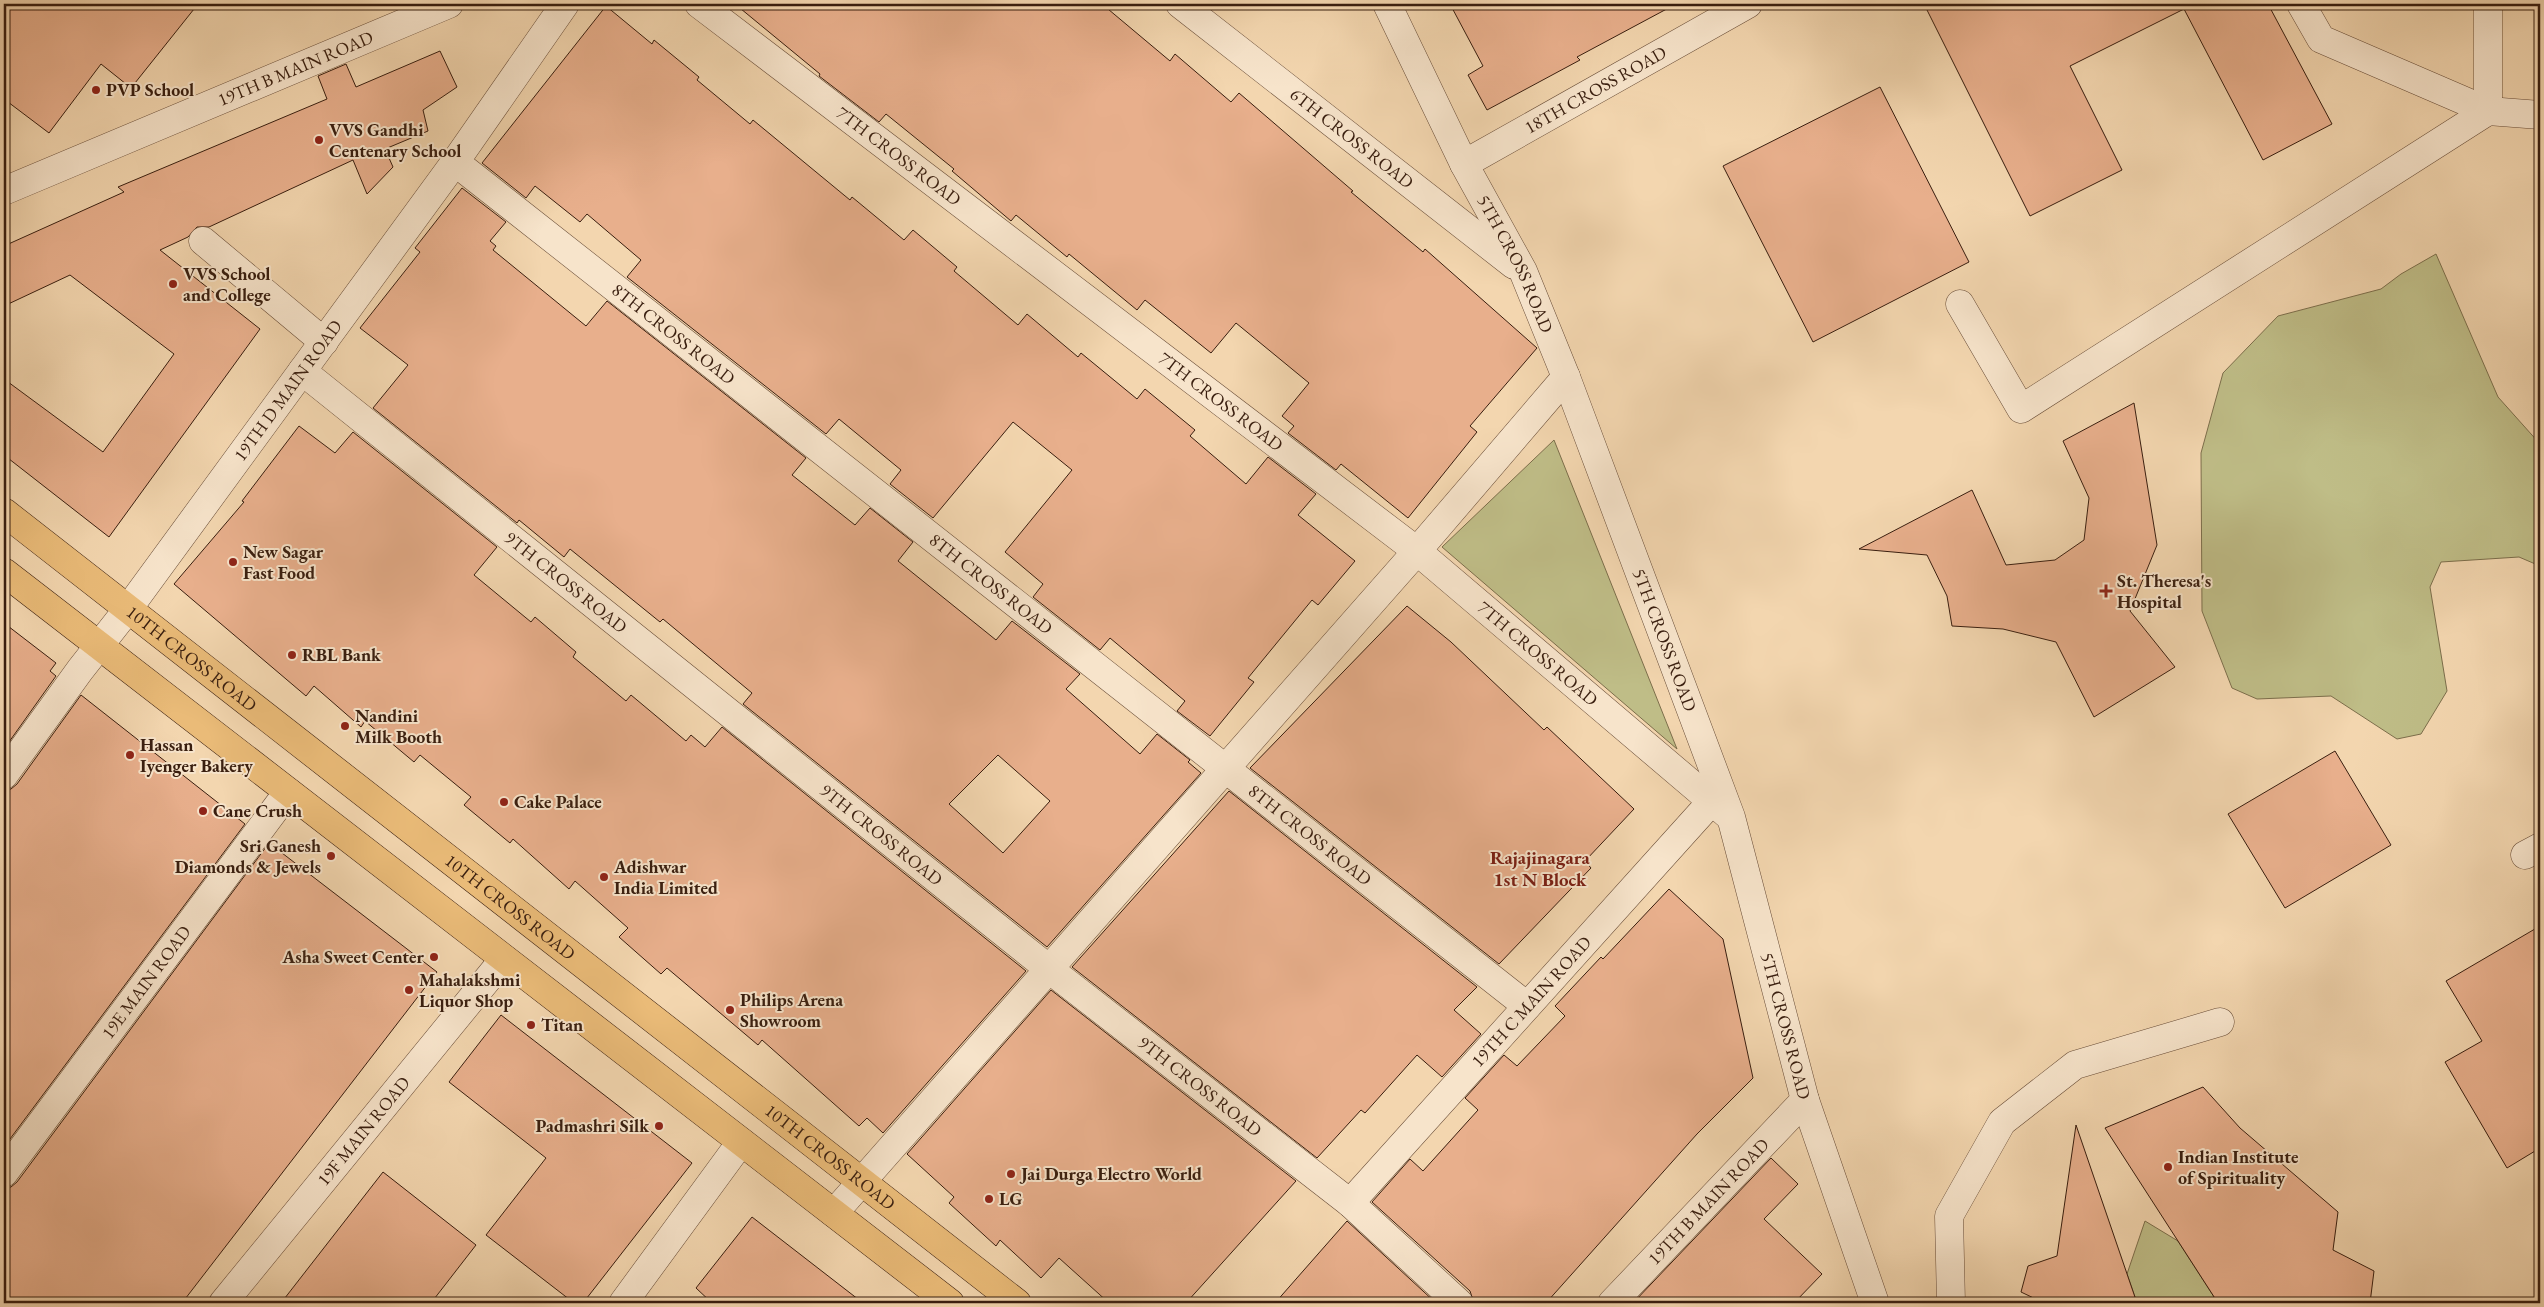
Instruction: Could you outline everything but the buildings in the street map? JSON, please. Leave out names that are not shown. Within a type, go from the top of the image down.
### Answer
[{"type":"main road","name":"10TH CROSS ROAD","points":[[4,512],[1017,1303]]},
{"type":"main road","points":[[4,572],[950,1303]]},
{"type":"street","name":"19TH B MAIN ROAD","points":[[4,190],[449,4]]},
{"type":"street","name":"19TH D MAIN ROAD","points":[[4,775],[128,609],[455,162],[565,4]]},
{"type":"street","name":"7TH CROSS ROAD","points":[[699,4],[1417,551],[1722,809]]},
{"type":"street","name":"6TH CROSS ROAD","points":[[1180,4],[1523,271]]},
{"type":"street","name":"5TH CROSS ROAD","points":[[1387,4],[1464,164],[1523,271],[1566,377],[1722,809],[1806,1100],[1875,1303]]},
{"type":"street","points":[[2301,4],[2321,39],[2488,111],[2540,116]]},
{"type":"street","points":[[2488,4],[2488,111]]},
{"type":"street","name":"18TH CROSS ROAD","points":[[1464,164],[1732,7]]},
{"type":"street","points":[[1960,304],[2021,410],[2488,111]]},
{"type":"street","name":"8TH CROSS ROAD","points":[[455,162],[1527,1006]]},
{"type":"street","points":[[203,241],[324,342]]},
{"type":"street","name":"9TH CROSS ROAD","points":[[302,371],[1049,969],[1350,1203],[1458,1303]]},
{"type":"street","points":[[834,1213],[1417,551],[1566,377]]},
{"type":"street","name":"19E MAIN ROAD","points":[[4,1173],[288,792]]},
{"type":"street","name":"19TH C MAIN ROAD","points":[[1350,1203],[1527,1006],[1722,809]]},
{"type":"street","name":"19F MAIN ROAD","points":[[223,1303],[504,959]]},
{"type":"street","points":[[1951,1303],[1949,1216],[2002,1122],[2075,1064],[2220,1022]]},
{"type":"street","name":"19TH B MAIN ROAD","points":[[1612,1303],[1806,1100]]},
{"type":"street","points":[[623,1303],[741,1142]]},
{"type":"shaded area","points":[[2436,254],[2498,397],[2540,444],[2540,566],[2519,557],[2441,562],[2430,587],[2447,691],[2421,734],[2397,739],[2331,696],[2257,699],[2232,688],[2202,611],[2201,453],[2223,373],[2278,316],[2381,289],[2401,274]]},
{"type":"shaded area","points":[[1554,440],[1677,749],[1442,547]]},
{"type":"shaded area","points":[[2145,1221],[2178,1241],[2218,1303],[2137,1303],[2127,1274]]},
{"type":"place","name":"PVP School","points":[[96,90]]},
{"type":"place","name":"VVS Gandhi Centenary School","points":[[319,140]]},
{"type":"place","name":"VVS School and College","points":[[173,284]]},
{"type":"place","name":"New Sagar Fast Food","points":[[233,562]]},
{"type":"place","name":"St. Theresa's Hospital","points":[[2106,591]]},
{"type":"place","name":"RBL Bank","points":[[292,655]]},
{"type":"place","name":"Nandini Milk Booth","points":[[345,726]]},
{"type":"place","name":"Hassan Iyenger Bakery","points":[[130,755]]},
{"type":"place","name":"Cake Palace","points":[[504,802]]},
{"type":"place","name":"Cane Crush","points":[[203,811]]},
{"type":"place","name":"Sri Ganesh Diamonds & Jewels","points":[[331,856]]},
{"type":"place","name":"Adishwar India Limited","points":[[604,877]]},
{"type":"place","name":"Asha Sweet Center","points":[[434,957]]},
{"type":"place","name":"Mahalakshmi Liquor Shop","points":[[409,990]]},
{"type":"place","name":"Philips Arena Showroom","points":[[730,1010]]},
{"type":"place","name":"Titan","points":[[531,1025]]},
{"type":"place","name":"Padmashri Silk","points":[[659,1126]]},
{"type":"place","name":"Indian Institute of Spirituality","points":[[2168,1167]]},
{"type":"place","name":"Jai Durga Electro World","points":[[1011,1174]]},
{"type":"place","name":"LG","points":[[989,1199]]},
{"type":"district","name":"Rajajinagara 1st N Block","points":[[1540,868]]}]
